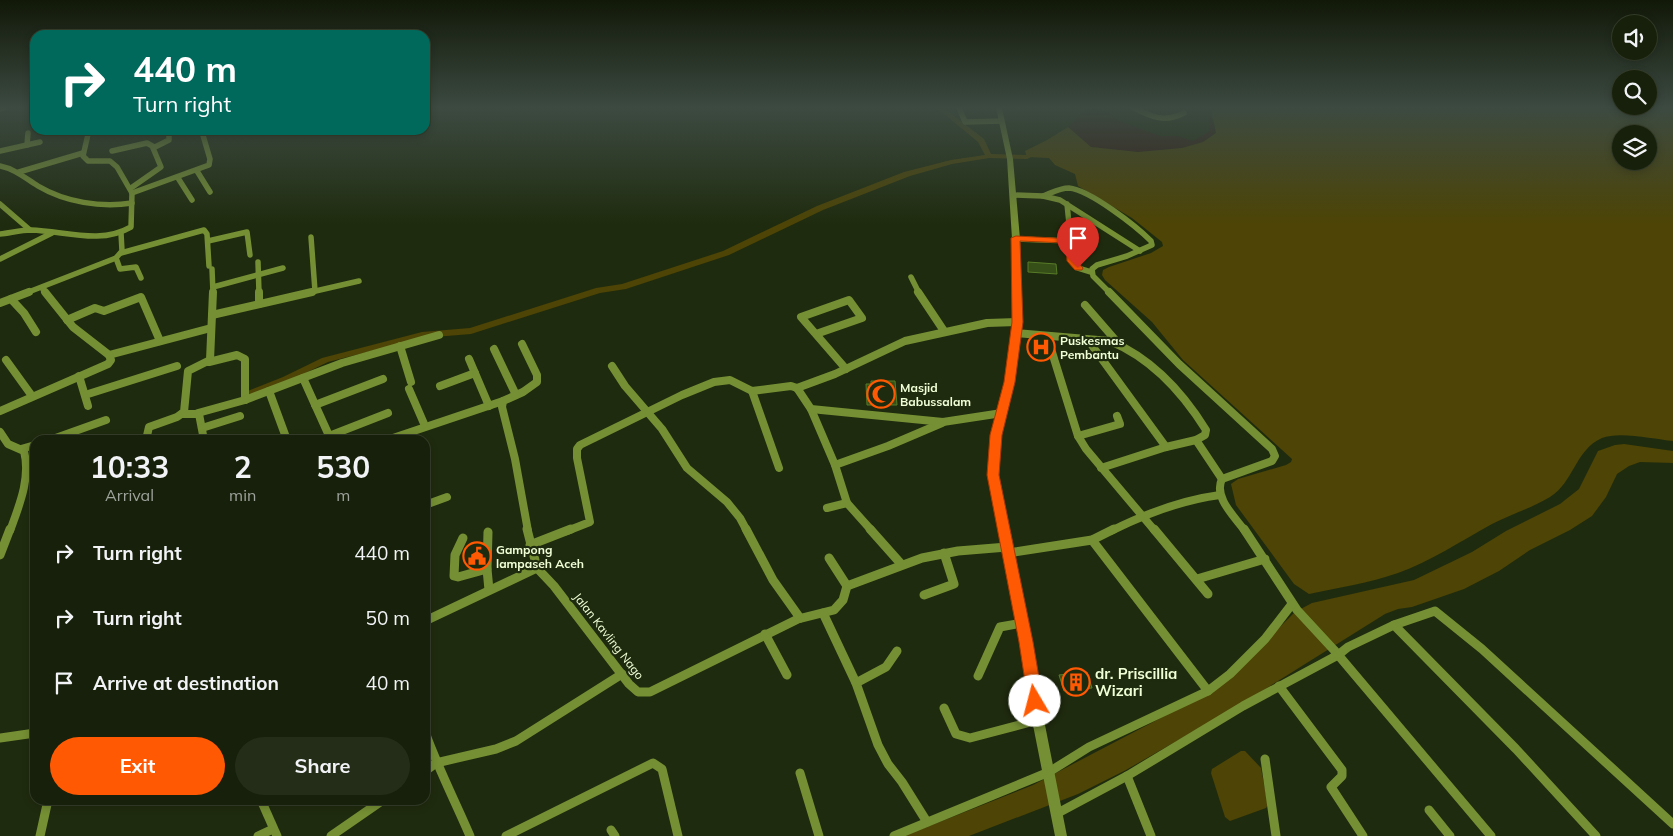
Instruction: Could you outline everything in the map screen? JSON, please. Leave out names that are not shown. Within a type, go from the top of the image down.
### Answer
[{"type":"street","points":[[0,151],[18,147]]},
{"type":"street","points":[[0,234],[30,230],[71,236],[121,233],[132,224],[131,190],[117,167],[110,161],[88,161],[83,153],[85,147]]},
{"type":"street","points":[[112,151],[129,147]]},
{"type":"street","points":[[131,190],[161,167],[153,149],[154,147]]},
{"type":"street","points":[[131,190],[178,178],[208,166],[210,161],[206,147]]},
{"type":"street","points":[[1007,147],[1016,238],[1018,322],[1009,382],[996,435],[993,475],[1061,836]]},
{"type":"street","points":[[19,172],[83,153]]},
{"type":"street","points":[[0,166],[19,172],[50,192],[105,206],[132,203]]},
{"type":"street","points":[[196,171],[210,192]]},
{"type":"street","points":[[178,178],[192,200]]},
{"type":"street","points":[[1043,196],[1068,188],[1087,195],[1150,239],[1152,245],[1140,251],[1097,265],[1091,272]]},
{"type":"street","points":[[1013,194],[1043,196],[1060,200],[1140,251]]},
{"type":"street","points":[[0,204],[30,230]]},
{"type":"street","points":[[1066,204],[1073,263],[1078,268],[1091,272],[1096,280],[1140,322],[1166,351],[1274,452],[1275,456],[1272,461],[1222,479],[1219,485],[1220,496],[1265,559],[1294,607],[1336,653],[1491,836]]},
{"type":"street","points":[[0,303],[119,256],[202,230],[206,232],[208,241],[213,286],[209,362]]},
{"type":"street","points":[[208,241],[247,232],[250,255]]},
{"type":"street","points":[[0,259],[52,233]]},
{"type":"street","points":[[121,233],[120,269],[136,267],[141,278]]},
{"type":"street","points":[[311,237],[314,292]]},
{"type":"street","points":[[1016,238],[1071,241]]},
{"type":"street","points":[[258,262],[259,304]]},
{"type":"street","points":[[213,286],[284,268]]},
{"type":"street","points":[[911,277],[922,299],[944,331]]},
{"type":"street","points":[[212,316],[359,281]]},
{"type":"street","points":[[0,411],[108,364],[111,360],[109,355],[80,334],[42,288]]},
{"type":"street","points":[[67,320],[95,308],[104,311],[141,297],[160,341]]},
{"type":"street","points":[[10,300],[24,313],[36,332]]},
{"type":"street","points":[[816,334],[862,318],[849,300],[801,317],[846,370]]},
{"type":"street","points":[[1085,305],[1118,344]]},
{"type":"street","points":[[530,545],[590,522],[576,458],[576,449],[585,442],[682,395],[723,380],[733,381],[752,391],[786,385],[797,388],[846,370],[898,344],[944,331],[987,323],[1018,322]]},
{"type":"street","points":[[109,355],[211,328]]},
{"type":"street","points":[[1015,333],[1110,341],[1118,344],[1155,368],[1206,430],[1205,435],[1196,440],[1166,447],[1100,468]]},
{"type":"street","points":[[147,435],[149,427],[182,414],[198,413],[245,400],[342,363],[439,336]]},
{"type":"street","points":[[1047,336],[1078,436],[1100,468],[1208,594]]},
{"type":"street","points":[[1088,340],[1166,447]]},
{"type":"street","points":[[401,435],[503,401],[516,396],[535,384],[538,379],[522,344]]},
{"type":"street","points":[[400,346],[410,386],[425,426]]},
{"type":"street","points":[[494,349],[516,396]]},
{"type":"street","points":[[182,414],[185,408],[188,371],[209,362],[237,355],[245,359],[245,400]]},
{"type":"street","points":[[469,359],[489,406]]},
{"type":"street","points":[[6,360],[32,396]]},
{"type":"street","points":[[85,395],[177,366]]},
{"type":"street","points":[[612,366],[625,386],[662,429],[687,468],[727,502],[740,518],[773,580],[800,618]]},
{"type":"street","points":[[440,386],[475,373]]},
{"type":"street","points":[[79,376],[88,406]]},
{"type":"street","points":[[303,378],[329,435]]},
{"type":"street","points":[[315,405],[383,379]]},
{"type":"street","points":[[797,388],[811,408],[835,465],[847,503],[902,565]]},
{"type":"street","points":[[269,391],[285,435]]},
{"type":"street","points":[[752,391],[779,468]]},
{"type":"street","name":"Jalan Kavling Nago","points":[[503,401],[502,407],[515,459],[530,545],[537,568],[554,586],[634,690],[642,693],[650,692],[800,618],[823,613],[839,606],[846,596],[847,586]]},
{"type":"street","points":[[811,408],[943,422],[1002,413]]},
{"type":"street","points":[[198,413],[203,435]]},
{"type":"street","points":[[337,435],[388,413]]},
{"type":"street","points":[[202,428],[240,416]]},
{"type":"street","points":[[1078,436],[1120,424],[1117,416]]},
{"type":"street","points":[[64,435],[106,420]]},
{"type":"street","points":[[835,465],[895,443],[943,422]]},
{"type":"street","points":[[0,432],[8,444],[21,449],[28,458],[24,490],[0,555]]},
{"type":"street","points":[[1196,440],[1222,479]]},
{"type":"street","points":[[21,449],[30,446]]},
{"type":"street","points":[[829,558],[847,586],[902,565],[944,553],[1008,550],[1092,540],[1141,516],[1206,497],[1220,496]]},
{"type":"street","points":[[430,503],[446,497]]},
{"type":"street","points":[[827,508],[847,503]]},
{"type":"street","points":[[488,532],[487,569],[489,590]]},
{"type":"street","points":[[464,538],[455,555],[454,576],[458,577],[487,569]]},
{"type":"street","points":[[1092,540],[1208,691]]},
{"type":"street","points":[[924,595],[954,584],[944,553]]},
{"type":"street","points":[[1197,579],[1265,559]]},
{"type":"street","points":[[430,619],[537,568]]},
{"type":"street","points":[[894,836],[1049,772],[1089,747],[1208,691],[1230,674],[1249,653],[1265,640],[1294,607]]},
{"type":"street","points":[[1056,812],[1127,776],[1186,739],[1336,653],[1394,625],[1435,611],[1482,649],[1673,824]]},
{"type":"street","points":[[823,613],[856,682],[878,745],[927,822]]},
{"type":"street","points":[[978,676],[1000,627],[1022,623]]},
{"type":"street","points":[[1394,625],[1516,749],[1596,836]]},
{"type":"street","points":[[765,634],[787,675]]},
{"type":"street","points":[[856,682],[887,667],[894,659],[897,651]]},
{"type":"street","points":[[430,767],[436,763],[496,749],[516,741],[622,674]]},
{"type":"street","points":[[1279,686],[1342,770],[1342,776],[1332,783],[1331,787],[1361,836]]},
{"type":"street","points":[[944,708],[956,734],[970,738],[1038,720]]},
{"type":"street","points":[[0,738],[30,734]]},
{"type":"street","points":[[430,746],[470,836]]},
{"type":"street","points":[[1265,759],[1276,836]]},
{"type":"street","points":[[506,836],[518,833],[653,763],[662,770],[678,836]]},
{"type":"street","points":[[800,773],[819,836]]},
{"type":"street","points":[[1127,776],[1150,836]]},
{"type":"street","points":[[40,836],[47,805]]},
{"type":"street","points":[[258,836],[275,832],[263,805]]},
{"type":"street","points":[[331,836],[376,805]]},
{"type":"street","points":[[1429,810],[1450,836]]},
{"type":"shaded area","points":[[1033,147],[1091,147],[1138,152],[1185,147],[1612,147],[1612,170],[1657,170],[1657,147],[1673,147],[1673,441],[1627,435],[1602,438],[1586,450],[1558,491],[1550,497],[1492,524],[1422,563],[1398,573],[1376,580],[1309,594],[1294,584],[1236,505],[1231,484],[1238,479],[1286,465],[1292,459],[1183,360],[1152,322],[1105,280],[1102,275],[1103,270],[1109,267],[1151,253],[1163,246],[1162,242],[1132,218],[1078,186],[1075,174],[1055,165],[1049,158],[1027,157],[1025,151]]},
{"type":"shaded area","points":[[1091,147],[1185,147],[1182,148],[1138,152]]},
{"type":"shaded area","points":[[1624,444],[1673,451],[1673,463],[1640,462],[1629,466],[1617,474],[1606,497],[1592,516],[1570,530],[1530,550],[1499,571],[1464,589],[1385,614],[1243,703],[1126,770],[1078,794],[969,836],[904,836],[1033,785],[1218,688],[1295,612],[1312,603],[1414,580],[1472,552],[1506,531],[1560,504],[1579,489],[1598,451]]},
{"type":"shaded area","points":[[1241,751],[1245,751],[1261,768],[1268,805],[1266,808],[1230,821],[1225,817],[1211,773],[1212,769]]},
{"type":"building","points":[[1028,262],[1056,264],[1057,274],[1028,272]]},
{"type":"building","name":"Puskesmas Pembantu","points":[[1035,340],[1043,341],[1047,355],[1036,354]]},
{"type":"building","name":"Masjid Babussalam","points":[[871,381],[895,381],[897,405],[867,405],[866,384],[871,384]]},
{"type":"building","name":"Gampong lampaseh Aceh","points":[[481,548],[481,563],[471,565],[472,549]]},
{"type":"building","name":"dr. Priscillia Wizari","points":[[1087,672],[1092,688],[1064,691],[1059,675]]},
{"type":"waterway","points":[[984,147],[989,156]]},
{"type":"waterway","points":[[248,394],[286,379],[325,360],[422,335],[471,331],[599,290],[623,287],[726,253],[820,208],[907,174],[951,162],[989,156]]},
{"type":"waterway","points":[[989,156],[1027,157]]},
{"type":"place","name":"Puskesmas Pembantu","points":[[1041,347]]},
{"type":"place","name":"Masjid Babussalam","points":[[881,394]]},
{"type":"place","name":"Gampong lampaseh Aceh","points":[[477,556]]},
{"type":"place","name":"dr. Priscillia Wizari","points":[[1076,682]]},
{"type":"route","points":[[1035,701],[1026,642],[993,475],[996,435],[1009,382],[1018,322],[1016,238],[1071,241],[1072,261],[1078,268]]}]
